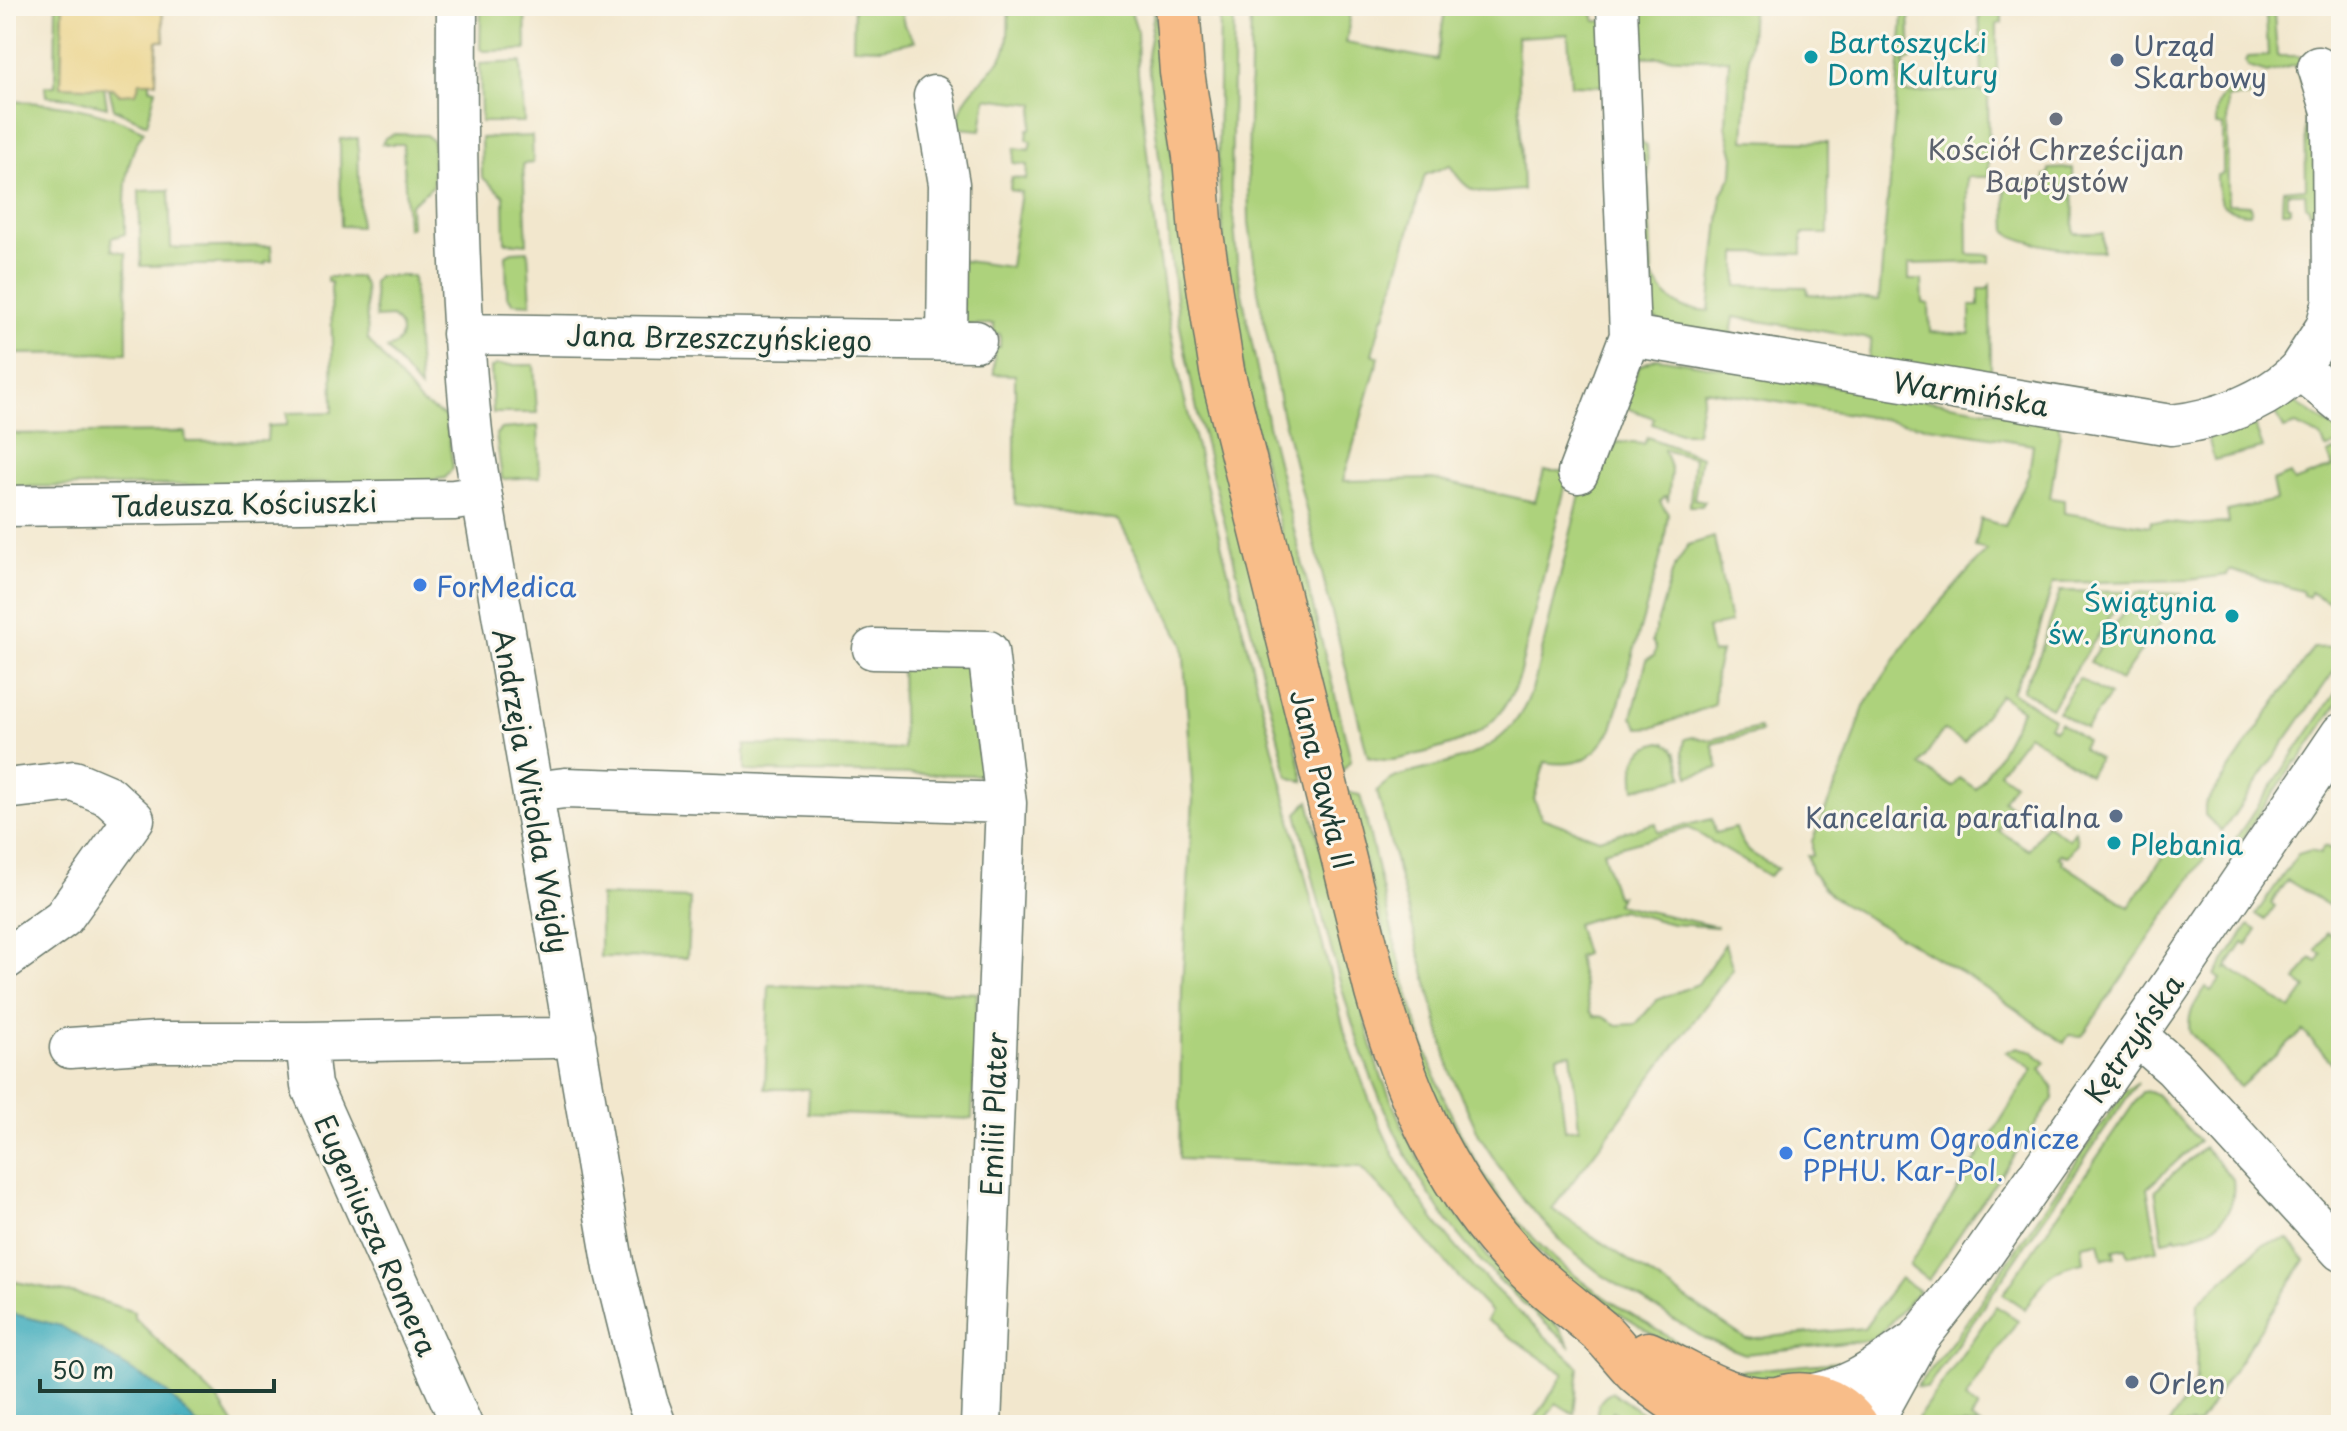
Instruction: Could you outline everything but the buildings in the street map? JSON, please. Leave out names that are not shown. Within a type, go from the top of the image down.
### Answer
[{"type":"main road","name":"Jana Pawła II","points":[[1177,6],[1182,72],[1195,156],[1202,249],[1222,371],[1373,977],[1400,1069],[1439,1154],[1490,1229],[1527,1270],[1602,1333],[1637,1371],[1709,1425]]},
{"type":"main road","name":"Jana Pawła II","points":[[1195,156],[1207,6]]},
{"type":"main road","name":"Jana Pawła II","points":[[1602,1333],[1731,1394],[1776,1406]]},
{"type":"main road","points":[[1776,1406],[1834,1404],[1856,1425]]},
{"type":"street","name":"Andrzeja Witolda Wajdy","points":[[457,6],[456,126],[462,334],[481,496],[614,1268],[647,1401],[656,1425]]},
{"type":"street","points":[[1578,473],[1630,336],[1617,6]]},
{"type":"street","name":"Warmińska","points":[[1630,336],[2171,425],[2209,418],[2263,397],[2299,369],[2315,348],[2326,327],[2333,301],[2332,111],[2318,67]]},
{"type":"street","name":"Jana Brzeszczyńskiego","points":[[462,334],[962,340],[949,184],[934,96]]},
{"type":"street","points":[[2299,369],[2341,403]]},
{"type":"street","name":"Tadeusza Kościuszki","points":[[6,506],[454,500],[481,496]]},
{"type":"street","name":"Emilii Plater","points":[[873,649],[988,651],[998,713],[1006,803],[981,1425]]},
{"type":"street","name":"Kętrzyńska","points":[[1871,1425],[1919,1338],[1968,1276],[2341,734]]},
{"type":"street","points":[[6,789],[74,781],[109,796],[134,819],[63,918],[6,959]]},
{"type":"street","points":[[533,792],[565,788],[1006,803]]},
{"type":"street","points":[[70,1048],[156,1042],[553,1038],[575,1035]]},
{"type":"street","points":[[2136,1035],[2174,1068],[2341,1251]]},
{"type":"street","name":"Eugeniusza Romera","points":[[306,1042],[311,1086],[462,1425]]},
{"type":"street","name":"Kętrzyńska","points":[[1776,1406],[1853,1383],[1919,1338]]},
{"type":"green space","points":[[56,6],[63,6],[61,86],[104,87],[107,107],[46,96],[45,86],[55,86]]},
{"type":"green space","points":[[481,6],[525,6],[526,50],[480,49]]},
{"type":"green space","points":[[854,6],[900,6],[904,25],[915,41],[882,48],[853,47]]},
{"type":"green space","points":[[1009,6],[1129,6],[1137,31],[1138,73],[1156,231],[1183,393],[1345,1033],[1382,1129],[1427,1210],[1488,1282],[1579,1367],[1574,1414],[1556,1403],[1541,1425],[1531,1425],[1564,1374],[1486,1320],[1491,1312],[1360,1167],[1179,1159],[1182,987],[1193,799],[1183,643],[1119,521],[1015,504],[1015,375],[994,374],[994,347],[1000,347],[1000,334],[994,333],[994,324],[964,325],[957,260],[1010,267],[1021,192],[1010,190],[1011,177],[1026,179],[1027,165],[1013,163],[1015,148],[1029,150],[1031,141],[1027,140],[1028,129],[1031,129],[1035,104],[986,98],[981,130],[958,128],[963,104],[1003,55],[1008,38]]},
{"type":"green space","points":[[1155,6],[1181,238],[1304,782],[1288,777],[1199,420],[1178,316],[1147,56]]},
{"type":"green space","points":[[1220,6],[1234,12],[1231,189],[1238,273],[1268,425],[1351,760],[1341,772],[1248,400],[1227,289],[1218,165]]},
{"type":"green space","points":[[1251,6],[1352,6],[1346,43],[1437,60],[1445,10],[1428,6],[1591,6],[1595,21],[1604,21],[1607,86],[1571,85],[1568,34],[1517,37],[1523,190],[1489,193],[1473,190],[1465,185],[1450,165],[1425,175],[1372,354],[1379,357],[1343,481],[1432,479],[1535,502],[1544,471],[1569,471],[1512,694],[1494,720],[1471,737],[1402,758],[1383,760],[1368,757],[1282,413],[1258,291],[1249,222]]},
{"type":"green space","points":[[1635,6],[1752,6],[1744,140],[1828,142],[1828,234],[1802,234],[1802,254],[1737,253],[1737,286],[1807,287],[1808,294],[1879,300],[1904,6],[2002,6],[2002,23],[1997,24],[1997,78],[1982,75],[1979,10],[1909,13],[1911,60],[1904,61],[1906,93],[1988,92],[1989,177],[1967,177],[1968,254],[1990,255],[1990,262],[1909,264],[1909,280],[1922,280],[1923,303],[1929,304],[1930,332],[1970,334],[1970,306],[1979,306],[1979,289],[1987,289],[1990,285],[1991,370],[1988,376],[1868,362],[1871,339],[1734,317],[1730,340],[1675,329],[1648,312],[1636,138],[1647,146],[1652,277],[1667,297],[1683,308],[1709,311],[1722,194],[1733,174],[1734,157],[1726,126],[1729,60],[1633,56]]},
{"type":"green space","points":[[2237,6],[2297,6],[2294,10],[2274,13],[2277,56],[2299,56],[2316,100],[2319,209],[2310,212],[2305,193],[2287,193],[2287,206],[2291,206],[2291,211],[2282,211],[2283,190],[2306,188],[2305,94],[2295,65],[2267,73],[2248,67],[2248,57],[2268,56],[2266,14],[2243,15]]},
{"type":"green space","points":[[521,62],[524,122],[481,122],[480,64]]},
{"type":"green space","points":[[150,82],[150,88],[156,89],[147,124],[114,109],[109,88]]},
{"type":"green space","points":[[2233,90],[2251,92],[2249,97],[2227,98],[2228,204],[2250,205],[2250,213],[2227,208],[2218,193],[2217,175],[2223,174],[2223,126],[2216,125],[2217,109],[2223,96]]},
{"type":"green space","points":[[6,101],[77,108],[144,131],[128,168],[125,234],[111,238],[112,250],[126,253],[127,353],[6,354]]},
{"type":"green space","points":[[394,134],[426,135],[433,141],[433,186],[410,205],[411,228],[407,228],[403,144],[382,144],[385,138]]},
{"type":"green space","points":[[532,136],[533,163],[523,164],[527,244],[505,242],[504,196],[482,177],[481,138]]},
{"type":"green space","points":[[358,138],[360,227],[341,226],[340,139]]},
{"type":"green space","points":[[2073,168],[2074,233],[2103,233],[2103,251],[2053,247],[2007,232],[2005,182],[2045,182],[2049,169]]},
{"type":"green space","points":[[169,190],[171,248],[271,246],[272,261],[265,264],[141,266],[139,191]]},
{"type":"green space","points":[[528,251],[531,304],[513,303],[507,296],[506,255]]},
{"type":"green space","points":[[378,276],[413,276],[420,389],[387,349],[399,340],[401,331],[392,317],[376,318],[373,282]]},
{"type":"green space","points":[[327,277],[359,277],[365,285],[368,340],[421,403],[446,417],[453,468],[445,478],[423,482],[6,487],[6,434],[185,432],[186,442],[267,441],[268,426],[287,425],[287,413],[333,412],[331,282],[327,282]]},
{"type":"green space","points":[[1657,358],[2058,421],[2060,433],[2050,498],[2064,500],[2064,513],[2150,526],[2151,521],[2190,525],[2229,523],[2227,511],[2276,500],[2272,481],[2290,474],[2294,482],[2333,467],[2328,454],[2341,449],[2341,609],[2310,592],[2309,597],[2302,591],[2229,570],[2227,575],[2188,580],[2053,583],[2033,651],[2012,692],[2054,719],[2049,726],[2054,730],[2060,722],[2086,740],[2082,748],[2098,759],[2089,775],[2028,734],[1999,772],[2014,783],[2003,800],[2013,808],[1998,830],[2029,850],[2046,824],[2069,839],[2075,831],[2077,843],[2068,856],[2060,854],[2058,857],[2063,860],[2062,863],[2129,907],[2175,839],[2202,856],[2208,853],[2082,1036],[2069,1035],[2064,1043],[1975,981],[1831,896],[1812,873],[1807,856],[1812,856],[1812,841],[1849,755],[1864,706],[1910,637],[1987,550],[1975,547],[1981,519],[2005,526],[2029,474],[2033,444],[1704,390],[1696,433],[1680,433],[1652,424],[1654,418],[1629,409],[1625,403],[1639,366]],"holes":[[[2000,695],[2022,710],[1996,760],[1976,789],[1960,778],[1953,787],[1920,765],[1943,730],[1964,743]]]},
{"type":"green space","points":[[496,365],[534,365],[537,413],[493,413],[491,368]]},
{"type":"green space","points":[[2289,398],[2341,433],[2339,444],[2326,449],[2321,437],[2296,425],[2284,429],[2273,407]]},
{"type":"green space","points":[[2252,417],[2263,448],[2214,460],[2207,433]]},
{"type":"green space","points":[[538,426],[540,477],[502,479],[496,434],[501,429]]},
{"type":"green space","points":[[1647,437],[1701,457],[1694,499],[1705,501],[1702,506],[1690,506],[1694,458],[1664,450],[1671,470],[1668,502],[1666,496],[1660,502],[1668,514],[1664,544],[1612,729],[1585,759],[1568,763],[1545,762],[1534,799],[1542,818],[1599,839],[1656,823],[1658,832],[1712,819],[1715,833],[1736,828],[1747,848],[1778,868],[1769,876],[1689,828],[1603,851],[1616,897],[1620,896],[1616,904],[1718,927],[1672,924],[1621,910],[1576,924],[1585,954],[1577,957],[1590,1011],[1594,1016],[1617,1025],[1636,1024],[1657,1000],[1698,984],[1725,944],[1733,969],[1552,1209],[1746,1339],[1864,1328],[1900,1278],[1919,1291],[1871,1340],[1745,1354],[1704,1338],[1602,1275],[1568,1248],[1525,1202],[1480,1137],[1451,1074],[1377,791],[1400,776],[1480,751],[1508,731],[1519,717],[1535,680],[1583,482],[1614,444],[1644,444]],"holes":[[[1571,1053],[1579,1128],[1565,1130],[1557,1055]]]},
{"type":"green space","points":[[1714,537],[1730,623],[1707,628],[1712,654],[1721,652],[1716,671],[1714,705],[1655,727],[1639,728],[1632,717],[1647,659],[1654,656],[1656,648],[1652,641],[1673,570],[1688,545]]},
{"type":"green space","points":[[2060,591],[2126,592],[2051,708],[2022,690],[2040,654]]},
{"type":"green space","points":[[2137,592],[2181,594],[2120,681],[2090,662]]},
{"type":"green space","points":[[2341,647],[2341,661],[2222,832],[2205,815],[2205,805],[2313,648]]},
{"type":"green space","points":[[901,664],[970,665],[981,775],[745,771],[745,745],[903,749]]},
{"type":"green space","points":[[2079,678],[2109,696],[2086,729],[2058,712]]},
{"type":"green space","points":[[2341,685],[2341,698],[2298,762],[2240,841],[2234,841]]},
{"type":"green space","points":[[1759,728],[1761,732],[1712,744],[1719,768],[1689,776],[1683,752],[1685,739],[1710,740]]},
{"type":"green space","points":[[1661,742],[1675,750],[1683,777],[1635,789],[1634,772],[1640,753]]},
{"type":"green space","points":[[1346,792],[1360,795],[1423,1044],[1446,1103],[1475,1160],[1510,1212],[1555,1259],[1608,1299],[1702,1357],[1702,1365],[1561,1274],[1520,1232],[1474,1174],[1418,1059]]},
{"type":"green space","points":[[1309,801],[1377,1066],[1406,1135],[1429,1177],[1494,1265],[1558,1327],[1571,1347],[1468,1247],[1423,1184],[1396,1135],[1355,1031],[1324,922],[1297,813]]},
{"type":"green space","points":[[2324,846],[2341,853],[2341,913],[2287,880],[2271,903],[2275,906],[2265,920],[2256,914],[2298,854],[2311,850],[2320,854]]},
{"type":"green space","points":[[600,896],[690,899],[687,958],[600,957]]},
{"type":"green space","points":[[2249,925],[2257,930],[2247,945],[2243,943],[2226,969],[2229,968],[2291,1009],[2306,988],[2296,981],[2311,958],[2317,962],[2322,954],[2316,950],[2327,933],[2336,939],[2341,932],[2341,1056],[2333,1064],[2303,1031],[2240,1087],[2190,1032],[2189,1019],[2195,1003],[2206,987],[2212,991],[2221,979],[2215,975]]},
{"type":"green space","points":[[769,985],[977,993],[972,1119],[808,1113],[809,1089],[765,1089]]},
{"type":"green space","points":[[2017,1047],[2032,1051],[2046,1063],[2040,1069],[2053,1087],[2053,1099],[1928,1280],[1909,1266],[2033,1069],[2006,1052]]},
{"type":"green space","points":[[2137,1083],[1927,1388],[1916,1387],[1956,1337],[2125,1091]]},
{"type":"green space","points":[[2142,1092],[2156,1094],[2199,1141],[2147,1188],[2158,1250],[2128,1255],[2126,1248],[2113,1250],[2115,1257],[2103,1259],[2099,1242],[2082,1245],[2084,1262],[2072,1264],[2048,1277],[2025,1309],[2003,1294]]},
{"type":"green space","points":[[2204,1147],[2233,1179],[2231,1204],[2227,1213],[2212,1227],[2190,1236],[2176,1236],[2163,1241],[2155,1190]]},
{"type":"green space","points":[[2288,1239],[2305,1260],[2198,1425],[2168,1425],[2191,1392],[2196,1379],[2198,1303],[2263,1244]]},
{"type":"green space","points":[[6,1280],[86,1296],[134,1312],[134,1317],[218,1400],[234,1425],[6,1425]]},
{"type":"green space","points":[[1996,1306],[2018,1320],[1965,1399],[1978,1408],[1971,1419],[1980,1425],[1913,1425]]},
{"type":"green space","points":[[1839,1362],[1850,1369],[1765,1383],[1727,1372]]},
{"type":"green space","points":[[1612,1392],[1660,1425],[1634,1425],[1613,1411],[1604,1425],[1599,1425],[1598,1406]]},
{"type":"sand","points":[[63,6],[162,6],[164,41],[157,41],[156,82],[140,82],[136,93],[119,94],[113,88],[61,86]]},
{"type":"water","points":[[6,1312],[61,1326],[165,1391],[198,1425],[6,1425]]},
{"type":"place","name":"Bartoszycki Dom Kultury","points":[[1811,57]]},
{"type":"place","name":"Urząd Skarbowy","points":[[2117,60]]},
{"type":"place","name":"Kościół Chrześcijan Baptystów","points":[[2056,119]]},
{"type":"place","name":"ForMedica","points":[[420,585]]},
{"type":"place","name":"Świątynia św. Brunona","points":[[2232,616]]},
{"type":"place","name":"Kancelaria parafialna","points":[[2116,816]]},
{"type":"place","name":"Plebania","points":[[2114,843]]},
{"type":"place","name":"Centrum Ogrodnicze PPHU. Kar-Pol.","points":[[1786,1153]]},
{"type":"place","name":"Orlen","points":[[2132,1382]]}]
